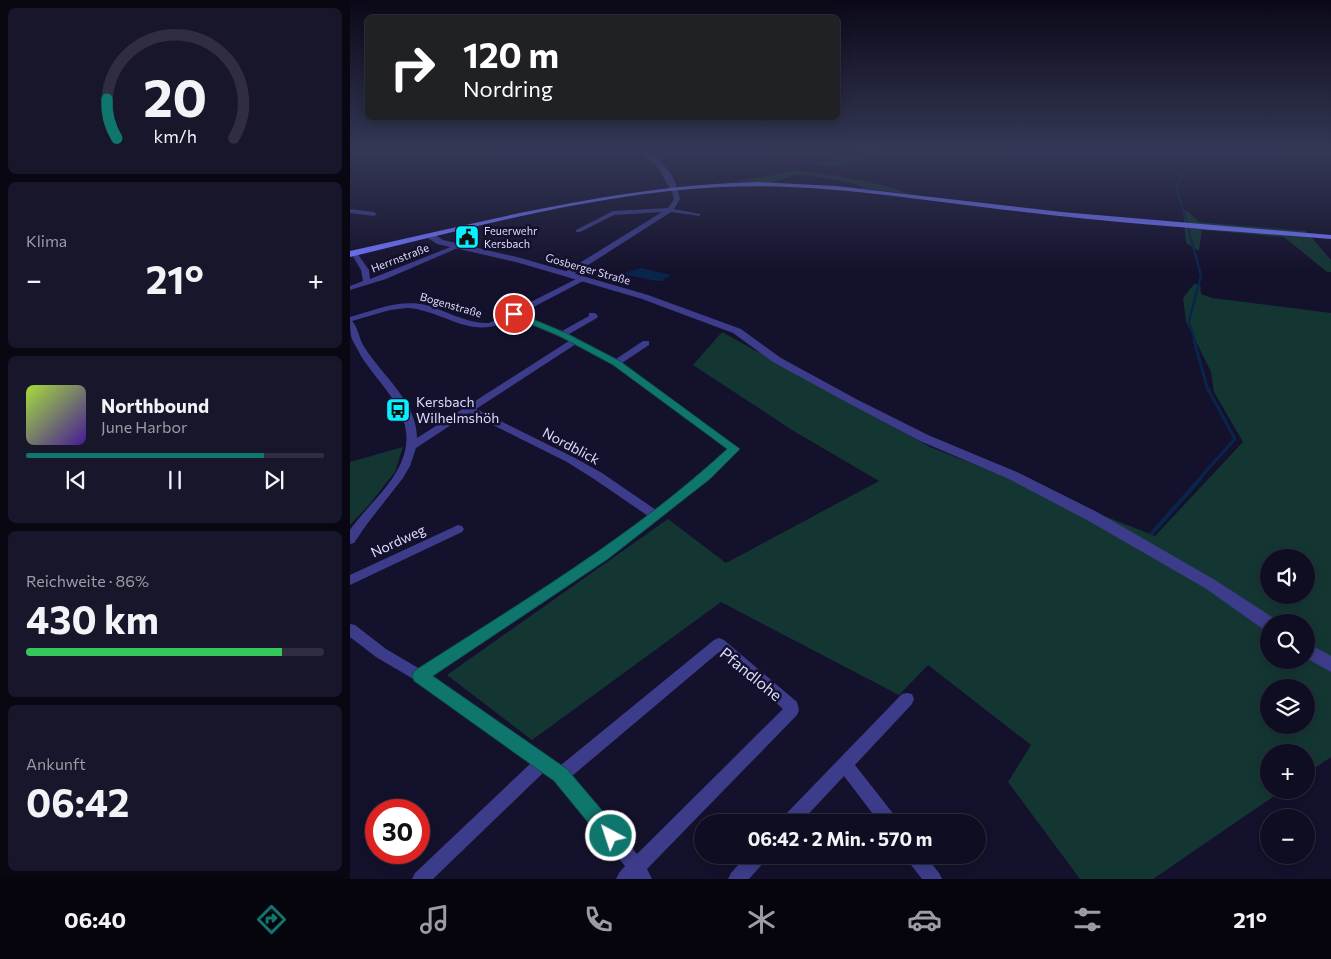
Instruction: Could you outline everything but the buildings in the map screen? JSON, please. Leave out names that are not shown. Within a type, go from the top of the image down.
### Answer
[{"type":"main road","points":[[352,254],[595,199],[670,190]]},
{"type":"main road","points":[[864,190],[1026,210],[1331,237]]},
{"type":"street","points":[[568,274],[670,210],[677,199],[670,190]]},
{"type":"street","points":[[578,231],[613,213],[670,210],[698,215]]},
{"type":"street","points":[[350,211],[374,214]]},
{"type":"street","name":"Gosberger Straße","points":[[431,236],[440,242],[568,274],[645,297],[737,331],[777,360],[854,402],[924,438],[1014,476],[1092,516],[1210,584],[1260,618]]},
{"type":"street","name":"Herrnstraße","points":[[350,288],[367,283],[458,246]]},
{"type":"street","points":[[352,254],[365,270],[367,283]]},
{"type":"street","name":"Bogenstraße","points":[[350,318],[399,307],[414,306],[431,309],[483,326],[493,324],[583,279]]},
{"type":"street","points":[[420,676],[603,555],[706,476],[734,449],[616,363],[563,334],[514,314]]},
{"type":"street","points":[[563,334],[594,316],[592,315]]},
{"type":"street","points":[[350,323],[358,345],[394,392],[413,427],[412,446],[404,466],[350,540]]},
{"type":"street","points":[[412,446],[575,341]]},
{"type":"street","points":[[616,363],[646,343]]},
{"type":"street","name":"Nordblick","points":[[470,410],[571,460],[655,515]]},
{"type":"street","name":"Nordweg","points":[[350,580],[458,529]]},
{"type":"street","points":[[350,629],[381,653],[420,676],[560,775],[640,872],[625,879]]},
{"type":"street","name":"Pfandlohe","points":[[560,775],[719,644],[792,707],[792,710],[640,872]]},
{"type":"street","points":[[1315,655],[1331,665]]},
{"type":"street","points":[[797,814],[907,699]]},
{"type":"street","points":[[421,879],[544,762]]},
{"type":"street","points":[[844,764],[883,814]]},
{"type":"street","points":[[736,879],[750,864]]},
{"type":"street","points":[[921,864],[932,879]]},
{"type":"green space","points":[[878,190],[899,190],[910,194]]},
{"type":"green space","points":[[1183,210],[1188,211],[1199,222],[1306,231],[1331,260],[1331,272],[1327,272],[1284,237],[1202,230],[1199,251],[1186,243]]},
{"type":"green space","points":[[1194,284],[1200,284],[1201,294],[1212,298],[1331,313],[1331,757],[1315,768],[1315,744],[1260,744],[1260,799],[1270,799],[1153,879],[1080,879],[1008,782],[1031,745],[928,665],[899,695],[721,602],[532,740],[447,675],[668,519],[726,563],[879,481],[792,430],[693,365],[722,332],[930,447],[1155,536],[1243,442],[1214,392],[1211,372],[1186,321],[1183,298]]},
{"type":"green space","points":[[403,447],[395,472],[350,525],[350,462]]},
{"type":"water","points":[[641,268],[671,275],[662,281],[657,281],[621,274]]},
{"type":"waterway","points":[[1177,190],[1187,223]]},
{"type":"waterway","points":[[1188,227],[1190,234]]},
{"type":"waterway","points":[[1189,232],[1201,275],[1189,321],[1195,341]]},
{"type":"waterway","points":[[1194,340],[1207,387],[1235,439],[1199,479]]},
{"type":"waterway","points":[[1152,533],[1201,478]]},
{"type":"place","name":"Feuerwehr Kersbach","points":[[467,237]]},
{"type":"place","name":"Kersbach Wilhelmshöh","points":[[398,410]]},
{"type":"route","points":[[514,314],[563,334],[616,363],[734,449],[706,476],[603,555],[420,676],[560,775],[611,836]]}]
